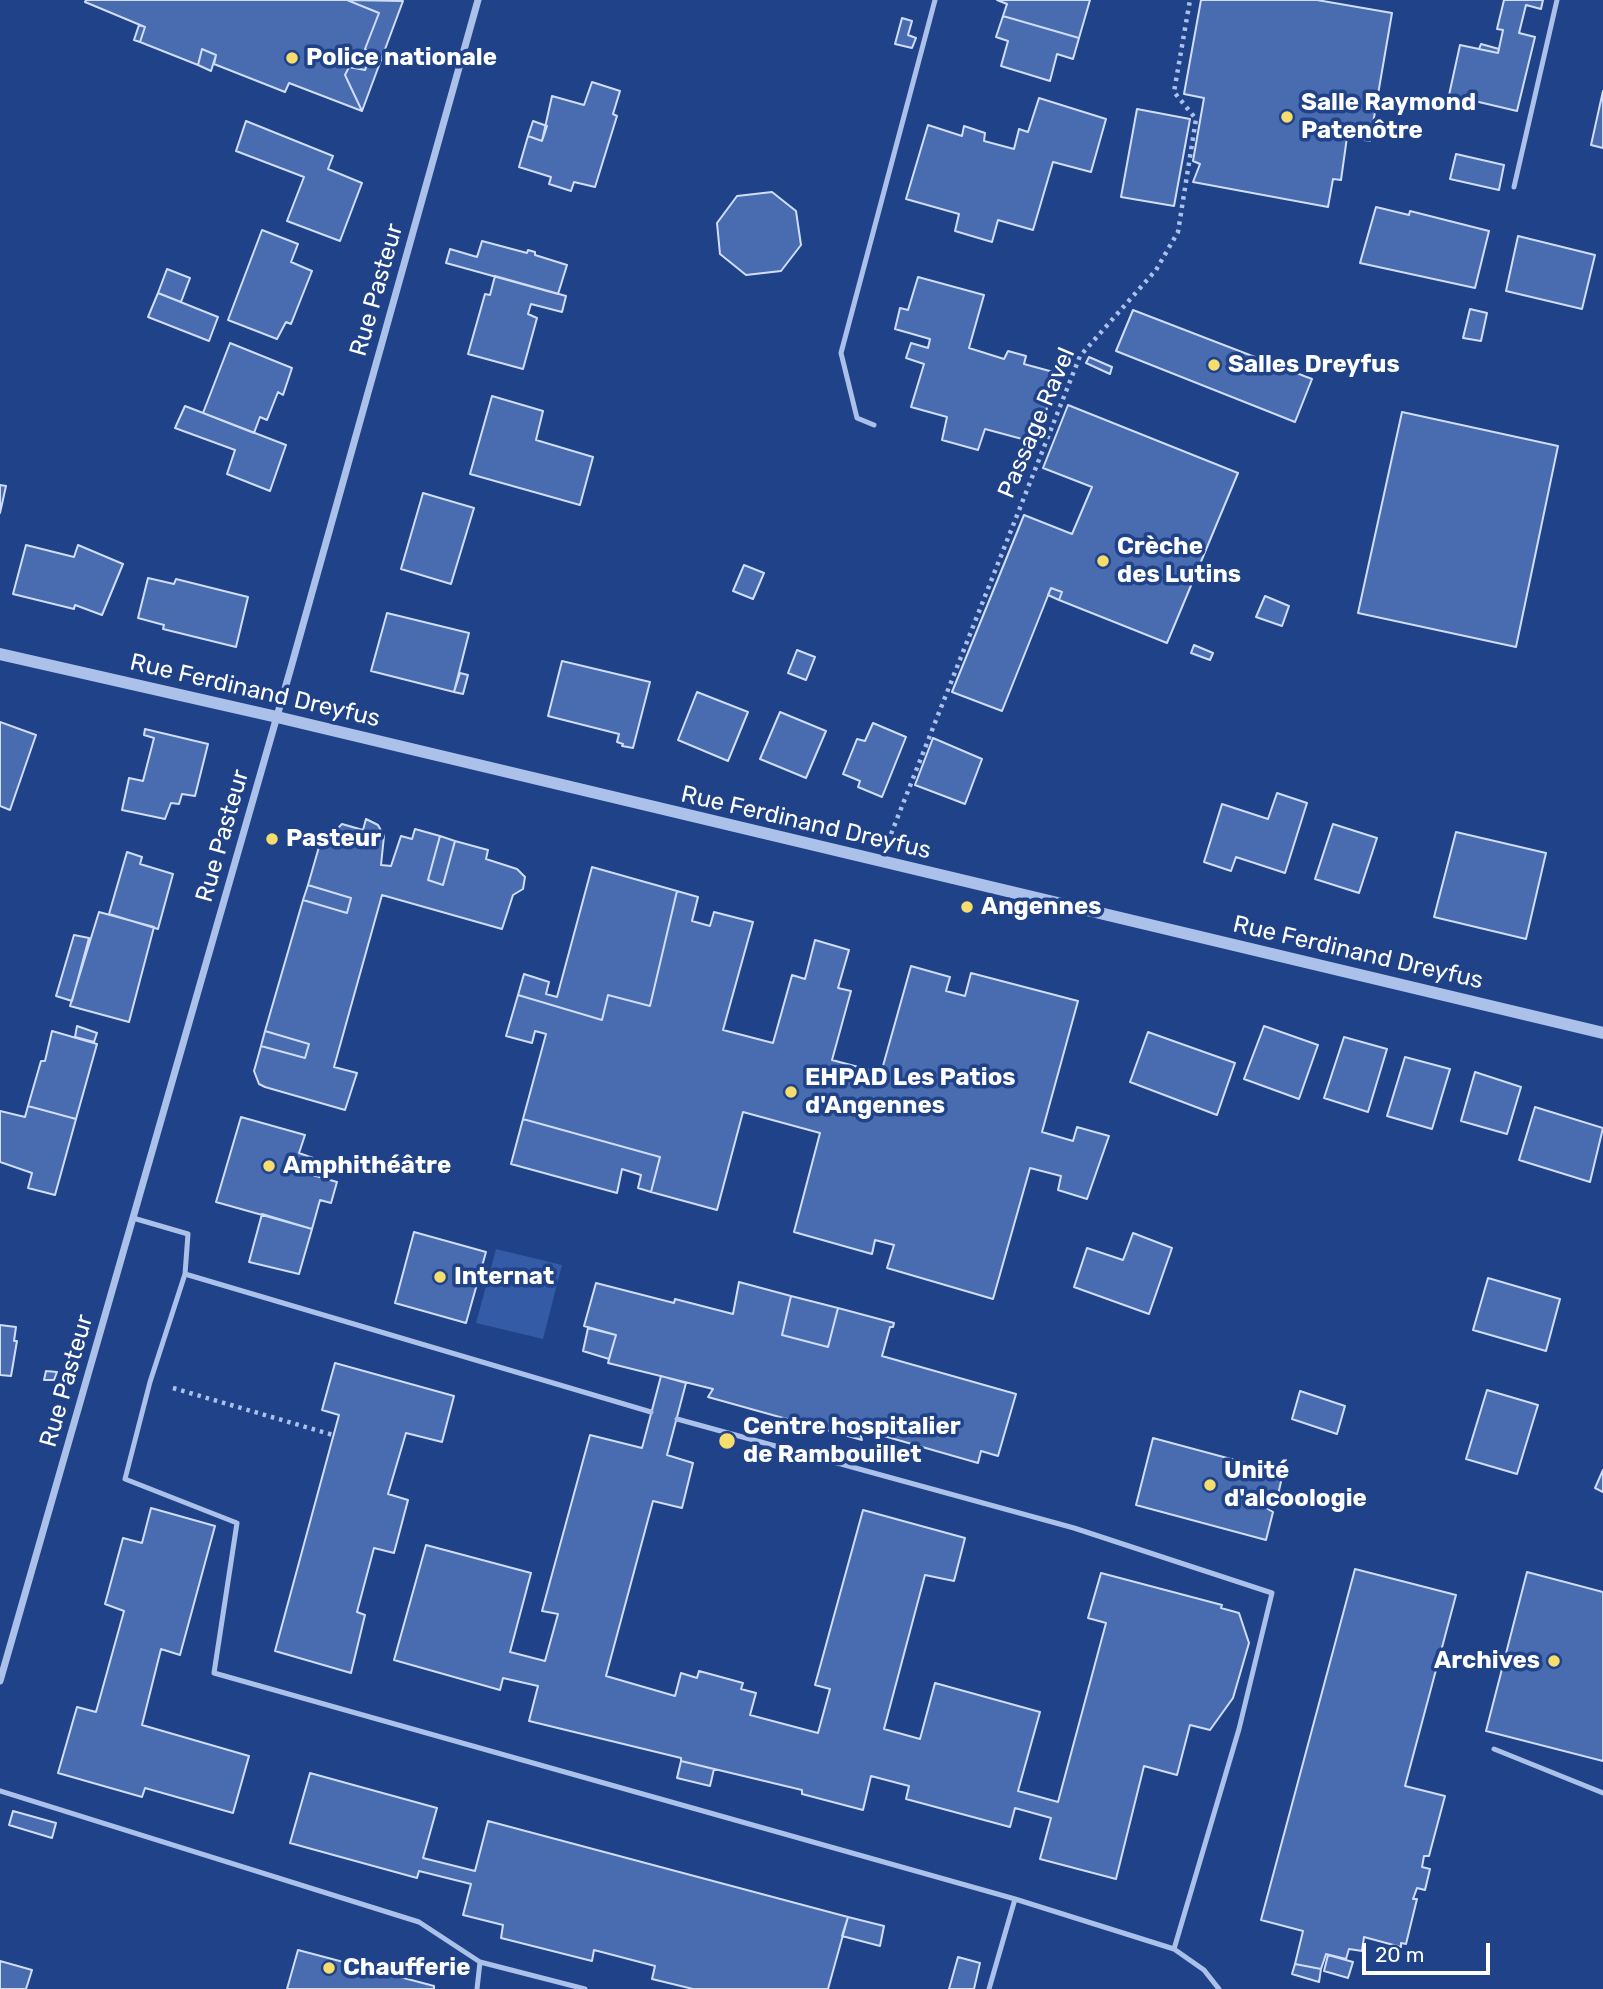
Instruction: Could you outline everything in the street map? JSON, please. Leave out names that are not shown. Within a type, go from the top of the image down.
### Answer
[{"type":"street","name":"Rue Pasteur","points":[[0,1681],[277,717],[478,0]]},
{"type":"street","name":"Rue Ferdinand Dreyfus","points":[[0,654],[277,717],[1603,1033]]},
{"type":"lane","points":[[874,425],[857,418],[841,353],[935,0]]},
{"type":"lane","points":[[1514,187],[1557,0]]},
{"type":"lane","points":[[133,1218],[188,1234],[185,1274],[150,1382],[125,1479],[237,1523],[214,1673],[1014,1899],[1174,1949],[1204,1970],[1219,1989]]},
{"type":"lane","points":[[185,1274],[652,1412]]},
{"type":"lane","points":[[677,1419],[1074,1528],[1272,1593],[1239,1729],[1174,1949]]},
{"type":"lane","points":[[1494,1749],[1603,1793]]},
{"type":"lane","points":[[0,1791],[419,1922],[480,1962],[585,1989]]},
{"type":"lane","points":[[989,1989],[1014,1899]]},
{"type":"lane","points":[[477,1989],[480,1962]]},
{"type":"path","name":"Passage Ravel","points":[[891,834],[1080,356],[1156,270],[1178,232],[1196,119],[1174,92],[1190,0]]},
{"type":"path","points":[[150,1382],[333,1435]]},
{"type":"shaded area","points":[[496,1249],[562,1265],[543,1339],[476,1323]]},
{"type":"building","name":"Police nationale","points":[[347,0],[379,13],[365,49],[372,53],[365,70],[349,67],[345,75],[362,111],[289,83],[285,92],[214,64],[216,55],[202,49],[198,65],[140,42],[145,27],[85,2]]},
{"type":"building","points":[[347,0],[403,1],[362,111],[345,75],[349,67],[365,70],[372,53],[365,49],[379,13]]},
{"type":"building","points":[[997,0],[1090,0],[1079,38],[1003,16],[1007,4]]},
{"type":"building","name":"Salle Raymond Patenôtre","points":[[1201,0],[1317,0],[1392,13],[1370,141],[1347,137],[1341,180],[1333,179],[1328,207],[1193,182],[1200,164],[1193,161],[1204,98],[1184,94]]},
{"type":"building","points":[[1504,0],[1543,0],[1541,9],[1526,5],[1519,33],[1535,37],[1517,111],[1449,95],[1460,45],[1498,53],[1503,30],[1497,29]]},
{"type":"building","points":[[1003,16],[1079,38],[1073,59],[1057,54],[1050,81],[1001,66],[1008,41],[996,37]]},
{"type":"building","points":[[902,18],[912,21],[908,35],[916,38],[912,48],[895,44]]},
{"type":"building","points":[[139,25],[145,27],[140,42],[134,40]]},
{"type":"building","points":[[1481,44],[1499,49],[1498,53],[1479,49]]},
{"type":"building","points":[[202,49],[216,55],[211,71],[198,65]]},
{"type":"building","points":[[592,82],[620,91],[613,114],[617,116],[595,187],[574,182],[571,191],[549,184],[551,177],[519,167],[528,136],[542,141],[552,96],[584,105]]},
{"type":"building","points":[[1603,91],[1603,148],[1591,145]]},
{"type":"building","points":[[1039,98],[1106,119],[1091,172],[1053,162],[1033,230],[998,220],[992,242],[955,231],[959,214],[906,199],[928,125],[962,136],[964,126],[985,133],[984,141],[1014,149],[1019,129],[1028,132]]},
{"type":"building","points":[[1137,109],[1190,119],[1174,206],[1121,197]]},
{"type":"building","points":[[246,121],[333,156],[328,169],[362,183],[340,241],[287,221],[304,177],[236,151]]},
{"type":"building","points":[[533,121],[547,126],[542,141],[528,136]]},
{"type":"building","points":[[1456,154],[1504,165],[1499,190],[1450,179]]},
{"type":"building","points":[[772,192],[796,211],[801,245],[781,271],[746,275],[720,254],[717,223],[737,196]]},
{"type":"building","points":[[1376,207],[1409,215],[1410,211],[1489,231],[1475,288],[1360,263]]},
{"type":"building","points":[[262,230],[298,244],[291,262],[312,271],[291,324],[286,322],[277,339],[228,320]]},
{"type":"building","points":[[1518,236],[1595,255],[1582,309],[1506,291]]},
{"type":"building","points":[[482,241],[527,253],[528,250],[535,252],[535,255],[567,265],[558,294],[446,263],[450,249],[477,257]]},
{"type":"building","points":[[167,269],[190,278],[181,302],[158,293]]},
{"type":"building","points":[[495,276],[566,296],[562,312],[531,304],[528,314],[537,318],[523,369],[468,354],[485,294],[490,295]]},
{"type":"building","points":[[918,277],[984,295],[969,348],[1004,359],[1008,351],[1026,356],[1024,364],[1057,373],[1037,443],[985,429],[978,450],[942,440],[947,417],[911,407],[924,364],[906,358],[911,343],[928,348],[930,339],[895,329],[900,308],[908,310]]},
{"type":"building","points":[[158,293],[218,317],[209,341],[148,317]]},
{"type":"building","points":[[1470,309],[1487,313],[1481,341],[1463,338]]},
{"type":"building","name":"Salles Dreyfus","points":[[1133,310],[1312,379],[1295,422],[1116,351]]},
{"type":"building","points":[[230,343],[292,368],[283,395],[278,392],[267,420],[260,417],[254,433],[203,413]]},
{"type":"building","points":[[1089,357],[1112,367],[1110,374],[1086,363]]},
{"type":"building","points":[[492,396],[543,411],[536,440],[593,457],[580,505],[470,474]]},
{"type":"building","name":"Crèche des Lutins","points":[[1068,405],[1238,473],[1167,643],[1059,600],[1062,592],[1051,588],[1002,711],[952,692],[1024,515],[1072,534],[1092,487],[1043,468]]},
{"type":"building","points":[[185,406],[286,445],[270,491],[227,474],[235,450],[175,428]]},
{"type":"building","points":[[1402,412],[1558,446],[1516,647],[1358,613]]},
{"type":"building","points":[[0,485],[6,486],[0,513]]},
{"type":"building","points":[[423,493],[474,508],[451,584],[401,569]]},
{"type":"building","points":[[26,545],[74,557],[78,545],[123,564],[102,615],[75,605],[74,609],[13,594]]},
{"type":"building","points":[[744,565],[764,573],[753,599],[733,591]]},
{"type":"building","points":[[148,578],[174,584],[176,579],[248,597],[236,647],[163,629],[164,625],[138,618]]},
{"type":"building","points":[[1051,588],[1062,592],[1059,600],[1048,595]]},
{"type":"building","points":[[1265,596],[1289,606],[1282,626],[1256,617]]},
{"type":"building","points":[[387,613],[469,633],[454,692],[371,671]]},
{"type":"building","points":[[1194,645],[1213,653],[1210,660],[1191,653]]},
{"type":"building","points":[[797,650],[815,657],[806,680],[788,673]]},
{"type":"building","points":[[562,661],[650,682],[633,748],[617,742],[619,734],[548,716]]},
{"type":"building","points":[[460,673],[468,675],[463,694],[454,692]]},
{"type":"building","points":[[697,692],[748,712],[728,761],[678,740]]},
{"type":"building","points":[[780,712],[826,731],[806,778],[760,759]]},
{"type":"building","points":[[0,722],[36,735],[10,810],[0,806]]},
{"type":"building","points":[[873,723],[906,737],[882,797],[858,787],[860,781],[843,774],[857,739],[865,741]]},
{"type":"building","points":[[145,729],[208,744],[195,796],[182,794],[179,804],[171,803],[165,819],[122,810],[129,778],[143,781],[154,738],[144,735]]},
{"type":"building","points":[[933,738],[982,759],[965,804],[915,785]]},
{"type":"building","points":[[1277,793],[1307,803],[1285,873],[1236,857],[1231,871],[1204,862],[1222,804],[1268,819]]},
{"type":"building","points":[[366,819],[378,825],[384,836],[381,865],[391,866],[401,836],[412,839],[415,829],[440,836],[428,880],[443,885],[455,841],[488,850],[486,859],[517,869],[525,877],[523,889],[513,895],[502,929],[382,895],[334,1067],[357,1073],[345,1110],[265,1087],[259,1084],[254,1071],[261,1046],[305,1058],[309,1044],[265,1031],[303,900],[347,913],[351,898],[308,885],[323,833],[330,836],[342,824],[363,830]]},
{"type":"building","points":[[1333,824],[1377,838],[1359,893],[1315,879]]},
{"type":"building","points":[[1456,832],[1546,853],[1526,939],[1434,917]]},
{"type":"building","points":[[440,836],[455,841],[443,885],[428,880]]},
{"type":"building","points":[[127,852],[142,857],[140,864],[173,874],[158,929],[109,914]]},
{"type":"building","points":[[592,867],[677,891],[650,1006],[608,995],[602,1020],[518,995],[524,974],[549,982],[546,994],[557,997]]},
{"type":"building","points":[[308,885],[351,898],[347,913],[303,900]]},
{"type":"building","name":"EHPAD Les Patios d'Angennes","points":[[677,891],[698,897],[692,921],[710,926],[714,912],[753,922],[723,1030],[773,1043],[792,975],[805,979],[815,940],[849,950],[838,988],[851,991],[832,1060],[881,1073],[911,966],[950,977],[946,991],[965,996],[971,973],[1078,1001],[1042,1132],[1073,1141],[1077,1127],[1109,1136],[1087,1199],[1058,1190],[1061,1176],[1030,1168],[993,1299],[887,1268],[894,1245],[875,1240],[872,1254],[794,1232],[820,1133],[743,1112],[717,1210],[651,1192],[660,1157],[523,1119],[546,1034],[535,1031],[532,1043],[506,1036],[518,995],[602,1020],[608,995],[650,1006]]},
{"type":"building","points":[[99,912],[154,927],[129,1022],[70,1006]]},
{"type":"building","points":[[74,935],[89,938],[72,1001],[56,996]]},
{"type":"building","points":[[77,1026],[97,1033],[94,1042],[75,1037]]},
{"type":"building","points":[[1264,1026],[1318,1045],[1299,1099],[1244,1079]]},
{"type":"building","points":[[52,1031],[97,1044],[76,1119],[28,1106],[41,1061],[45,1061]]},
{"type":"building","points":[[265,1031],[309,1044],[305,1058],[261,1046]]},
{"type":"building","points":[[1148,1032],[1235,1063],[1217,1115],[1130,1082]]},
{"type":"building","points":[[1344,1037],[1387,1049],[1368,1112],[1324,1098]]},
{"type":"building","points":[[1405,1057],[1450,1069],[1432,1129],[1387,1116]]},
{"type":"building","points":[[1475,1072],[1521,1087],[1507,1134],[1461,1121]]},
{"type":"building","points":[[28,1106],[76,1119],[55,1195],[28,1188],[32,1173],[0,1162],[0,1111],[25,1117]]},
{"type":"building","points":[[1535,1107],[1603,1128],[1590,1182],[1519,1160]]},
{"type":"building","name":"Amphithéâtre","points":[[241,1117],[305,1135],[299,1153],[313,1158],[309,1174],[337,1182],[331,1203],[320,1200],[312,1229],[216,1202]]},
{"type":"building","points":[[523,1119],[660,1157],[651,1192],[638,1188],[641,1175],[622,1169],[617,1193],[511,1164]]},
{"type":"building","points":[[262,1214],[312,1229],[299,1274],[249,1262]]},
{"type":"building","name":"Internat","points":[[414,1232],[486,1252],[466,1323],[395,1303]]},
{"type":"building","points":[[1133,1233],[1172,1248],[1149,1314],[1074,1287],[1087,1248],[1123,1260]]},
{"type":"building","points":[[1488,1278],[1560,1299],[1546,1351],[1473,1330]]},
{"type":"building","points":[[739,1282],[791,1296],[782,1335],[828,1347],[838,1308],[894,1323],[893,1327],[890,1327],[882,1356],[1016,1394],[998,1456],[981,1451],[978,1463],[863,1430],[860,1433],[862,1440],[708,1397],[713,1389],[608,1363],[616,1335],[584,1326],[596,1283],[674,1303],[675,1299],[733,1314]]},
{"type":"building","points":[[791,1296],[838,1308],[828,1347],[782,1335]]},
{"type":"building","points":[[0,1325],[16,1327],[14,1341],[17,1341],[11,1376],[0,1375]]},
{"type":"building","points":[[588,1328],[616,1335],[609,1359],[583,1351]]},
{"type":"building","points":[[335,1363],[454,1396],[442,1442],[406,1433],[388,1494],[408,1500],[394,1553],[374,1548],[357,1612],[365,1615],[351,1673],[275,1651],[339,1415],[322,1410]]},
{"type":"building","points":[[46,1371],[57,1372],[54,1380],[44,1380]]},
{"type":"building","points":[[661,1376],[686,1383],[667,1455],[693,1463],[682,1508],[653,1501],[606,1676],[675,1696],[681,1673],[697,1678],[699,1671],[743,1683],[741,1689],[756,1693],[750,1715],[818,1733],[830,1689],[815,1685],[863,1510],[965,1538],[954,1581],[925,1575],[884,1729],[920,1739],[935,1683],[1040,1712],[1018,1791],[1058,1802],[1106,1623],[1088,1618],[1101,1573],[1222,1605],[1221,1608],[1239,1613],[1249,1643],[1233,1698],[1210,1730],[1190,1725],[1177,1775],[1144,1766],[1116,1879],[1040,1859],[1051,1818],[1015,1808],[1010,1827],[906,1799],[909,1786],[871,1776],[863,1810],[802,1794],[802,1790],[529,1721],[538,1686],[503,1678],[500,1690],[394,1660],[426,1545],[531,1573],[510,1652],[545,1661],[558,1614],[542,1611],[590,1435],[642,1448]]},
{"type":"building","points":[[1487,1390],[1538,1405],[1517,1474],[1466,1459]]},
{"type":"building","points":[[1300,1391],[1345,1406],[1337,1434],[1292,1419]]},
{"type":"building","name":"Unité d'alcoologie","points":[[1153,1438],[1283,1473],[1277,1499],[1270,1498],[1268,1509],[1273,1512],[1266,1540],[1136,1505]]},
{"type":"building","points":[[1603,1470],[1603,1492],[1595,1488]]},
{"type":"building","points":[[151,1508],[215,1526],[180,1655],[161,1649],[142,1725],[249,1756],[233,1813],[145,1788],[142,1797],[58,1773],[77,1707],[96,1712],[124,1611],[105,1604],[123,1538],[142,1543]]},
{"type":"building","points":[[1355,1569],[1456,1595],[1405,1786],[1445,1796],[1429,1856],[1424,1856],[1422,1867],[1430,1869],[1425,1890],[1417,1888],[1413,1899],[1417,1899],[1406,1944],[1401,1943],[1401,1947],[1364,1937],[1362,1951],[1349,1949],[1346,1959],[1326,1954],[1321,1969],[1295,1964],[1303,1931],[1261,1920]]},
{"type":"building","name":"Archives","points":[[1527,1572],[1603,1592],[1603,1761],[1486,1731]]},
{"type":"building","points":[[681,1761],[714,1769],[710,1786],[677,1778]]},
{"type":"building","points":[[310,1773],[437,1808],[423,1858],[475,1871],[488,1821],[848,1917],[828,1989],[693,1989],[652,1979],[655,1966],[594,1950],[592,1961],[501,1938],[503,1925],[463,1915],[471,1884],[419,1871],[417,1878],[290,1843]]},
{"type":"building","points":[[13,1811],[56,1823],[52,1838],[9,1825]]},
{"type":"building","points":[[848,1917],[884,1926],[880,1946],[842,1936]]},
{"type":"building","name":"Chaufferie","points":[[298,1950],[434,1986],[434,1989],[287,1989]]},
{"type":"building","points":[[1328,1955],[1353,1962],[1348,1978],[1324,1971]]},
{"type":"building","points":[[958,1957],[980,1963],[974,1989],[949,1989]]},
{"type":"building","points":[[0,1961],[32,1970],[26,1989],[0,1989]]},
{"type":"building","points":[[1295,1964],[1321,1969],[1319,1982],[1292,1974]]},
{"type":"place","name":"Police nationale","points":[[292,58]]},
{"type":"place","name":"Salle Raymond Patenôtre","points":[[1287,117]]},
{"type":"place","name":"Salles Dreyfus","points":[[1214,365]]},
{"type":"place","name":"Crèche des Lutins","points":[[1103,561]]},
{"type":"place","name":"Pasteur","points":[[272,839]]},
{"type":"place","name":"Angennes","points":[[967,907]]},
{"type":"place","name":"EHPAD Les Patios d'Angennes","points":[[791,1092]]},
{"type":"place","name":"Amphithéâtre","points":[[269,1166]]},
{"type":"place","name":"Internat","points":[[440,1277]]},
{"type":"place","name":"Centre hospitalier de Rambouillet","points":[[727,1441]]},
{"type":"place","name":"Unité d'alcoologie","points":[[1210,1485]]},
{"type":"place","name":"Archives","points":[[1554,1661]]},
{"type":"place","name":"Chaufferie","points":[[329,1968]]}]
